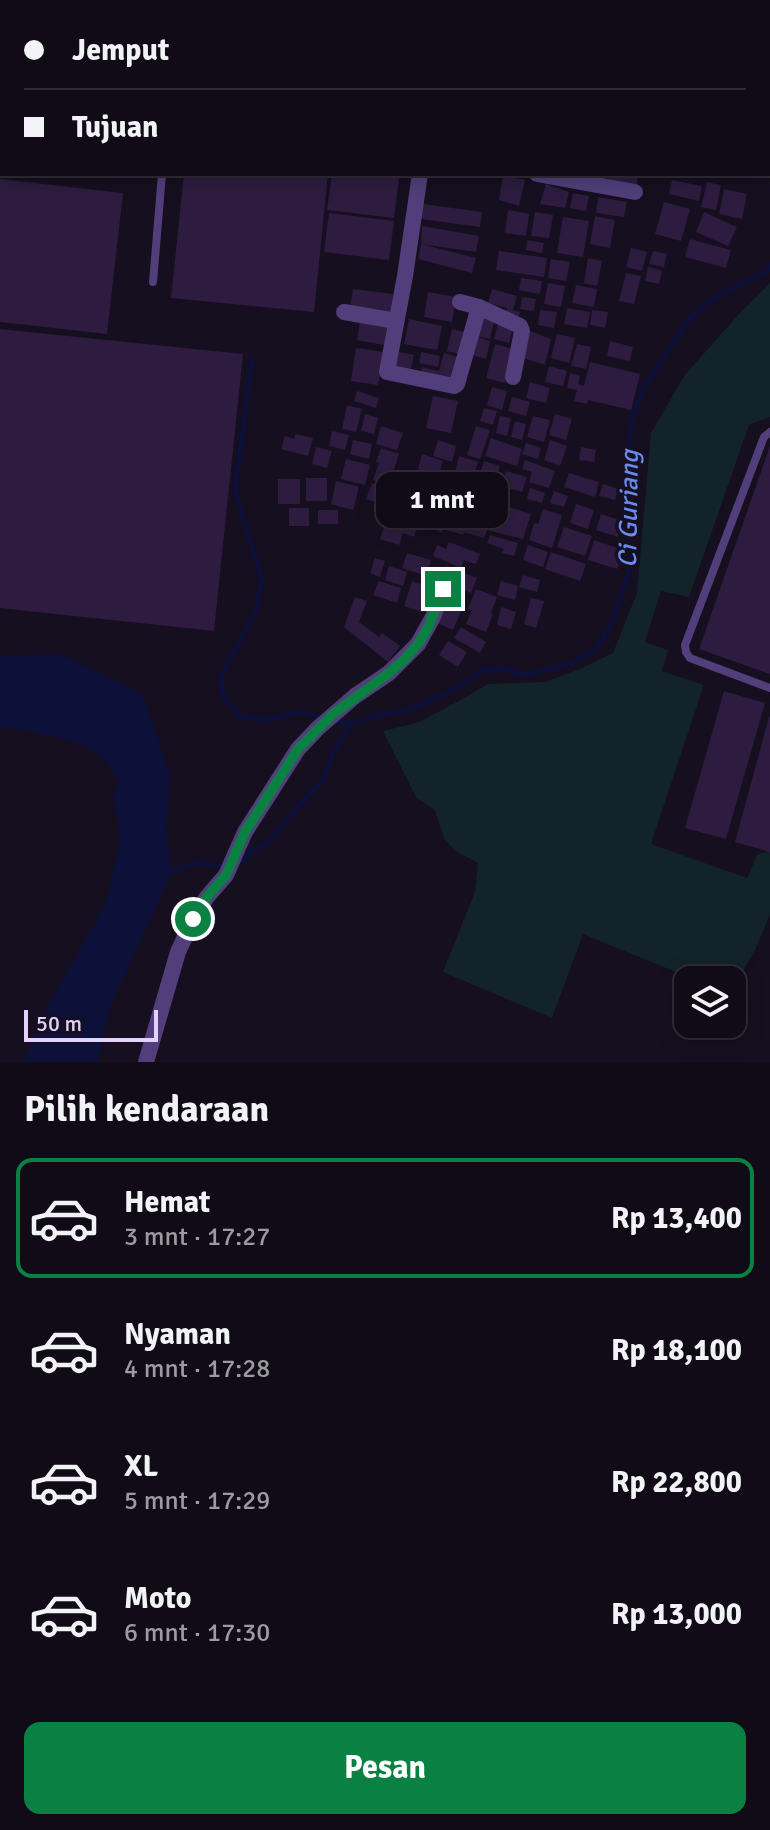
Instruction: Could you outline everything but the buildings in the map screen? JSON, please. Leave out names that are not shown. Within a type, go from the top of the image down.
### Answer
[{"type":"street","points":[[420,176],[387,372],[454,386],[457,384],[479,307]]},
{"type":"street","points":[[548,176],[635,192]]},
{"type":"street","points":[[460,302],[479,307],[520,326],[522,331],[513,377]]},
{"type":"street","points":[[344,312],[396,321]]},
{"type":"street","points":[[146,1062],[178,952],[193,919],[226,875],[245,832],[298,749],[327,720],[389,673],[418,644],[433,617],[443,589]]},
{"type":"lane","points":[[153,282],[162,176]]},
{"type":"lane","points":[[770,432],[764,437],[685,645],[690,658],[770,688]]},
{"type":"shaded area","points":[[770,283],[770,417],[749,425],[689,597],[661,591],[645,642],[668,650],[662,671],[704,685],[651,844],[747,878],[757,855],[770,850],[770,914],[746,966],[674,966],[674,971],[583,934],[552,1018],[443,972],[475,892],[478,863],[455,851],[444,838],[435,810],[416,797],[383,731],[419,722],[488,684],[545,682],[613,653],[637,593],[651,433],[684,376]]},
{"type":"shaded area","points":[[59,654],[143,694],[170,775],[166,829],[172,872],[109,1009],[98,1062],[23,1062],[42,1017],[106,903],[121,837],[113,798],[119,782],[100,756],[62,738],[0,728],[0,656]]},
{"type":"waterway","name":"Ci Guriang","points":[[238,862],[269,842],[323,780],[332,755],[351,724],[428,702],[455,689],[481,671],[504,669],[524,675],[571,664],[596,649],[612,623],[629,573],[627,468],[631,423],[643,389],[689,319],[712,299],[767,271],[770,265]]},
{"type":"waterway","points":[[252,358],[235,491],[262,580],[255,614],[221,675],[223,696],[240,717],[266,720],[300,712],[322,718]]},
{"type":"waterway","points":[[332,720],[351,724]]},
{"type":"waterway","name":"Ci Guriang","points":[[168,873],[195,863],[228,865]]},
{"type":"route","points":[[193,919],[226,875],[245,832],[298,749],[333,714],[405,659],[428,628],[443,589]]}]
